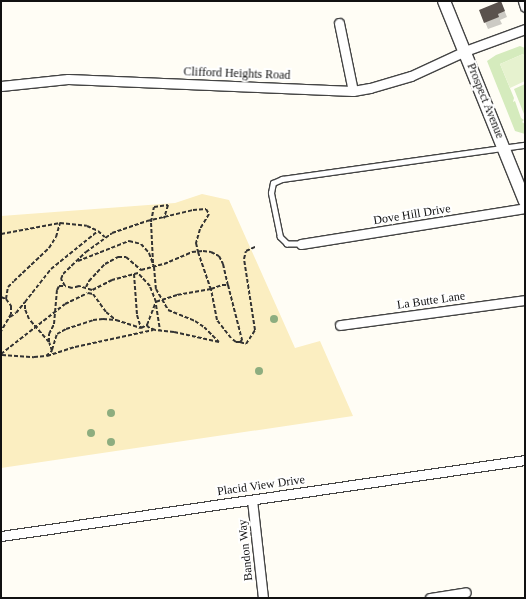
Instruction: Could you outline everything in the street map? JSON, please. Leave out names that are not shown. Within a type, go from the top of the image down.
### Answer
[{"type":"street","name":"Prospect Avenue","points":[[444,1],[525,201]]},
{"type":"street","points":[[523,1],[525,7]]},
{"type":"street","points":[[339,23],[353,91]]},
{"type":"street","name":"Clifford Heights Road","points":[[1,86],[68,79],[353,91],[370,88],[411,76],[465,51],[525,29]]},
{"type":"street","name":"Dove Hill Drive","points":[[302,244],[525,208]]},
{"type":"street","name":"La Butte Lane","points":[[340,325],[525,300]]},
{"type":"street","name":"Placid View Drive","points":[[1,536],[525,460]]},
{"type":"street","name":"Bandon Way","points":[[252,500],[263,598]]},
{"type":"street","points":[[430,598],[466,592]]},
{"type":"lane","points":[[302,244],[287,244],[280,237],[271,193],[273,183],[282,179],[525,145]]},
{"type":"path","points":[[1,354],[17,357],[46,356],[76,347],[155,330],[219,342],[204,327],[195,321],[168,310],[156,290],[153,266],[151,220],[154,207],[168,204],[164,218]]},
{"type":"path","points":[[64,286],[61,280],[63,274],[105,237],[127,227],[151,220],[193,210],[206,209],[209,214],[197,234],[198,252],[211,289],[217,320],[231,338],[236,342],[246,344],[255,330],[244,259],[246,251],[255,247]]},
{"type":"path","points":[[1,234],[60,223],[87,226],[98,231],[105,237]]},
{"type":"path","points":[[6,299],[8,287],[49,248],[56,237],[60,223]]},
{"type":"path","points":[[1,330],[9,318],[16,313],[51,269],[98,231]]},
{"type":"path","points":[[77,261],[129,241],[141,244],[149,253],[153,266]]},
{"type":"path","points":[[86,288],[89,280],[105,264],[118,257],[126,257],[141,270],[198,252],[211,252],[219,256],[223,264],[242,340],[240,342]]},
{"type":"path","points":[[52,351],[49,342],[49,334],[54,324],[57,290],[59,286],[86,288],[92,290],[112,280],[138,273],[145,278],[156,303],[160,330]]},
{"type":"path","points":[[134,274],[137,315],[142,328]]},
{"type":"path","points":[[46,356],[52,351],[57,334],[66,328],[103,318],[116,320],[142,328],[147,325],[156,303],[161,300],[177,295],[228,285]]},
{"type":"path","points":[[1,354],[55,314],[65,304],[88,293],[93,294],[106,312],[116,320]]},
{"type":"path","points":[[1,296],[6,299],[11,306],[9,318]]},
{"type":"path","points":[[25,302],[25,309],[35,328],[49,342]]},
{"type":"path","points":[[147,325],[155,330]]},
{"type":"green space","points":[[520,46],[525,48],[525,58],[523,54],[500,64],[514,98],[513,102],[515,101],[521,118],[524,120],[522,122],[525,124],[525,134],[515,131],[487,61],[496,55]]},
{"type":"green space","points":[[523,54],[525,58],[525,81],[510,88],[500,64]]},
{"type":"green space","points":[[525,84],[525,114],[524,114],[514,89]]},
{"type":"sand","points":[[202,194],[229,200],[295,348],[320,341],[353,416],[1,468],[1,216],[175,203]]},
{"type":"building","points":[[501,1],[505,11],[498,14],[499,17],[484,23],[479,10]]}]
